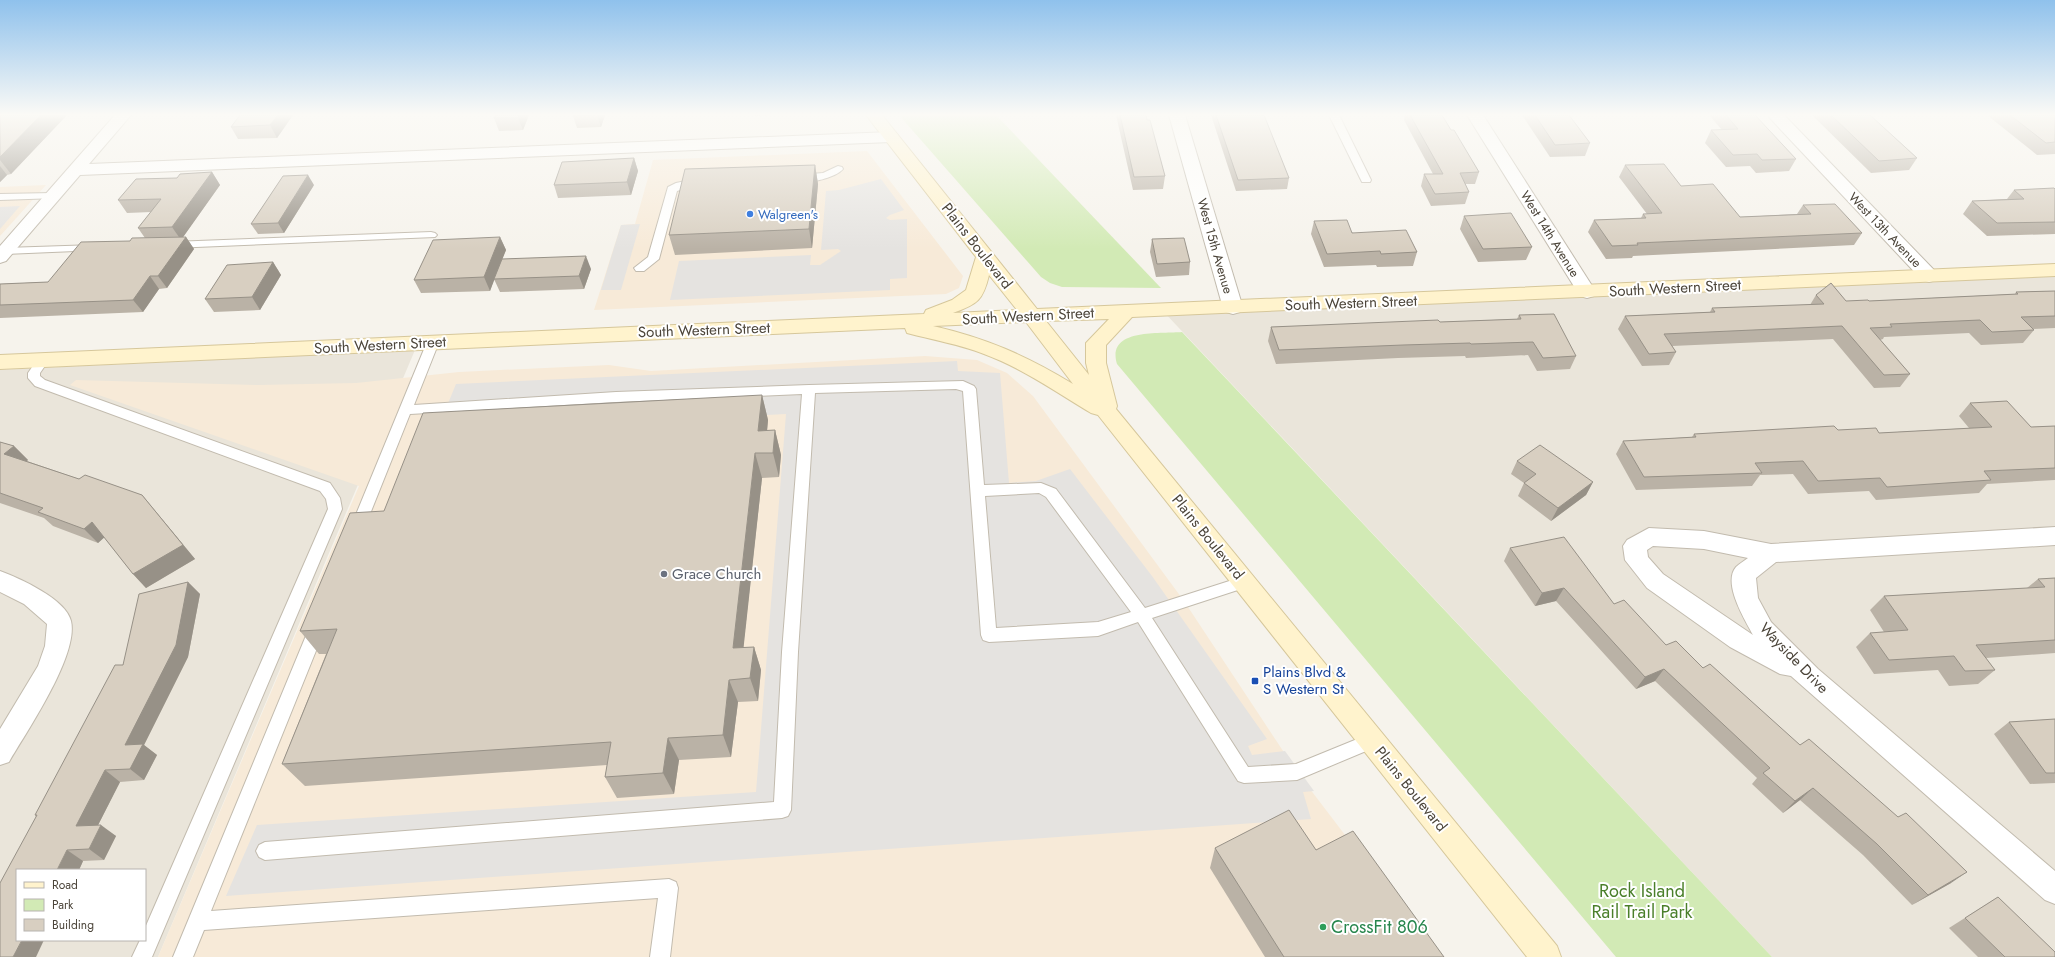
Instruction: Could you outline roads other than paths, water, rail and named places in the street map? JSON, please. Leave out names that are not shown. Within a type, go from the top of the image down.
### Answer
[{"type":"main road","name":"Plains Boulevard","points":[[909,160],[1109,415],[1546,957]]},
{"type":"main road","points":[[883,323],[933,314],[959,304],[975,293],[985,256]]},
{"type":"main road","name":"South Western Street","points":[[0,362],[2055,270]]},
{"type":"main road","points":[[1109,415],[1096,364],[1096,343],[1127,312]]},
{"type":"main road","points":[[883,323],[943,335],[991,350],[1040,373],[1109,415]]},
{"type":"street","points":[[3,254],[84,160]]},
{"type":"street","points":[[75,170],[331,160]]},
{"type":"street","name":"West 15th Avenue","points":[[1190,160],[1233,308]]},
{"type":"street","name":"West 14th Avenue","points":[[1503,160],[1587,292]]},
{"type":"street","name":"West 13th Avenue","points":[[1818,160],[1930,276]]},
{"type":"street","points":[[1809,677],[1739,640],[1655,581],[1637,560],[1635,546],[1649,537],[1672,538],[1704,540],[1771,553],[2055,536]]},
{"type":"street","name":"Wayside Drive","points":[[1771,553],[1744,574],[1746,599],[1762,629],[1809,677],[2055,890]]},
{"type":"street","points":[[0,581],[26,593],[46,606],[59,621],[57,646],[49,670],[0,753]]},
{"type":"lane","points":[[1356,160],[1366,180]]},
{"type":"lane","points":[[785,178],[823,177],[832,175],[838,169]]},
{"type":"lane","points":[[640,268],[653,259],[672,189],[691,182],[711,181]]},
{"type":"lane","points":[[0,197],[53,196]]},
{"type":"lane","points":[[164,245],[431,235]]},
{"type":"lane","points":[[3,254],[109,247]]},
{"type":"lane","points":[[352,541],[433,342]]},
{"type":"lane","points":[[43,360],[34,373],[34,378],[40,382],[325,487],[333,498],[335,509],[142,957]]},
{"type":"lane","points":[[406,410],[616,397],[958,384],[969,389],[989,636],[1098,629],[1245,582]]},
{"type":"lane","points":[[264,851],[782,810],[790,652],[809,389]]},
{"type":"lane","points":[[977,491],[1041,488],[1051,493],[1142,615],[1244,775],[1297,772],[1372,741]]},
{"type":"lane","points":[[183,957],[322,614]]},
{"type":"lane","points":[[197,921],[669,888],[660,957]]},
{"type":"place","name":"Walgreen's","points":[[750,214]]},
{"type":"place","name":"Grace Church","points":[[664,574]]},
{"type":"place","name":"Plains Blvd & S Western St","points":[[1255,681]]},
{"type":"place","name":"CrossFit 806","points":[[1323,927]]},
{"type":"park label","name":"Rock Island Rail Trail Park","points":[[1642,901]]}]
